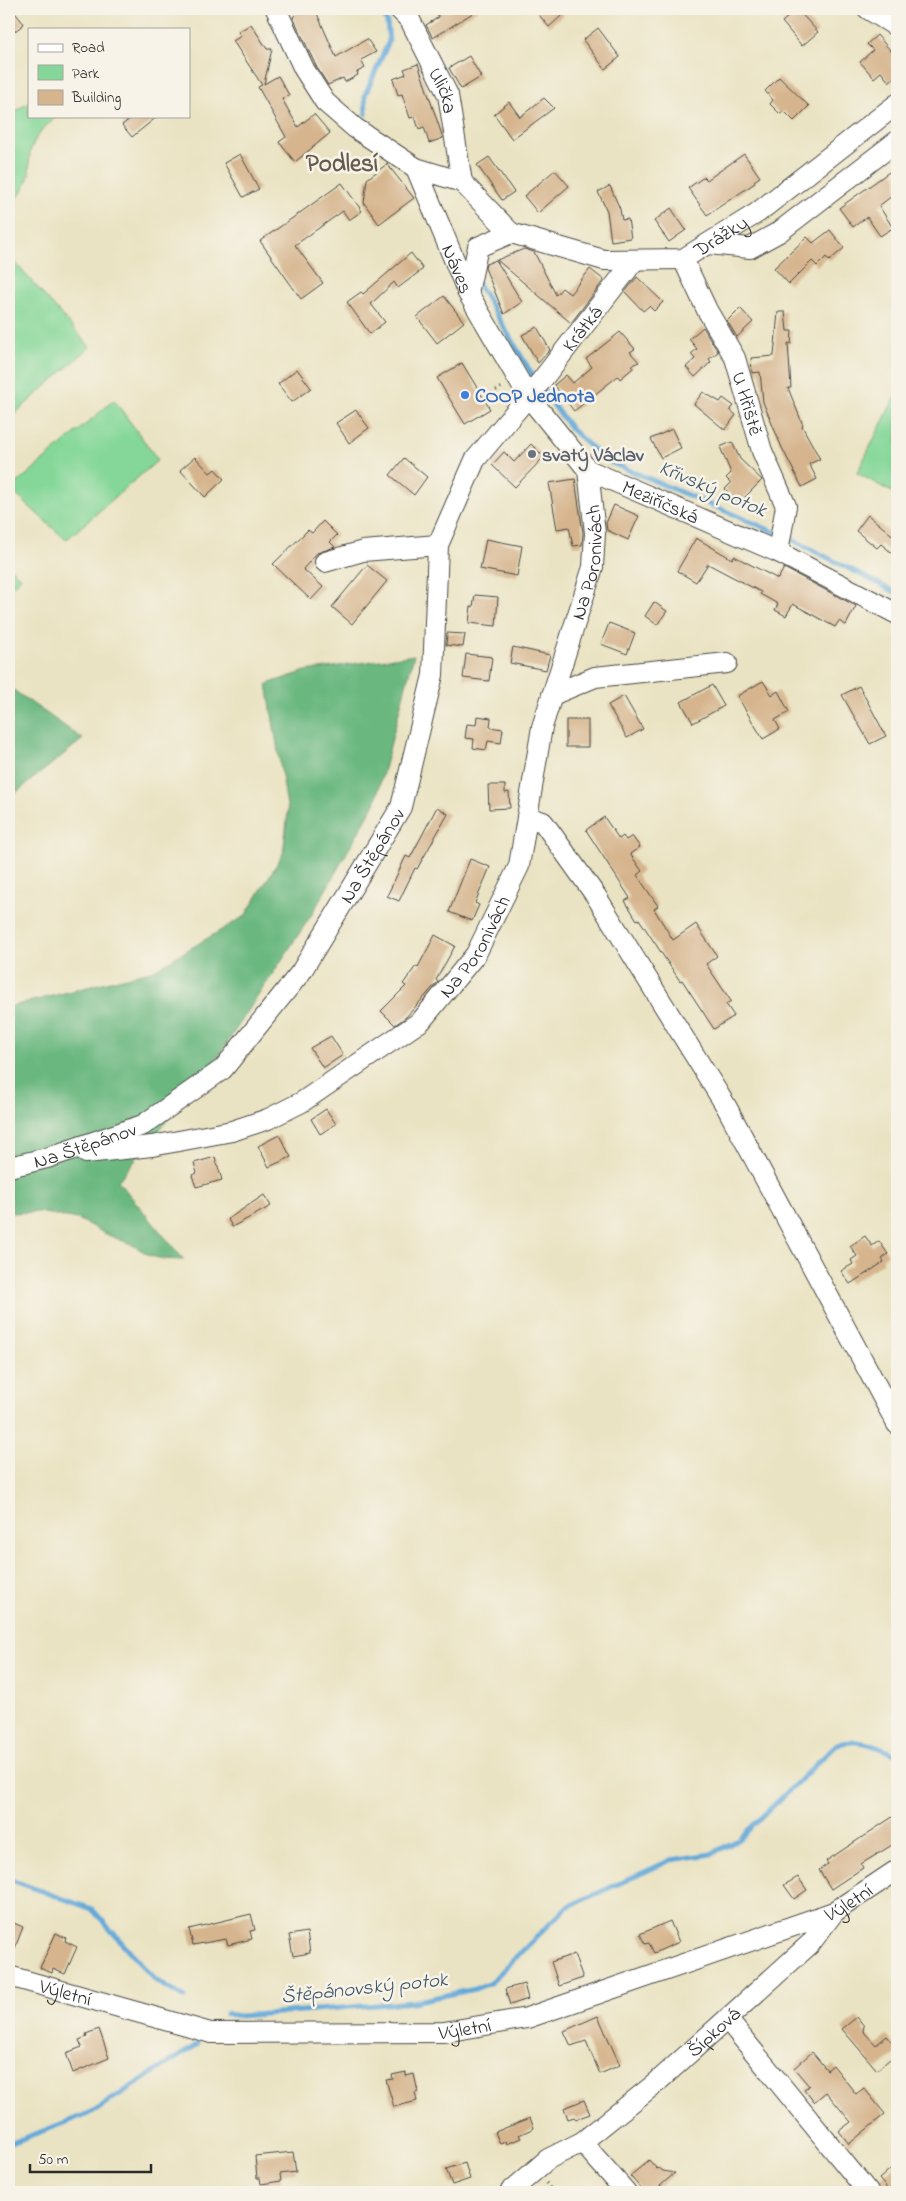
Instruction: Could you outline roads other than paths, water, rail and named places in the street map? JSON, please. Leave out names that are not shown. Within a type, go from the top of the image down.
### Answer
[{"type":"street","points":[[276,9],[304,69],[325,102],[354,128],[416,168],[462,182],[511,233]]},
{"type":"street","name":"Ulička","points":[[399,9],[410,20],[448,95],[462,182]]},
{"type":"street","points":[[868,9],[897,27]]},
{"type":"street","name":"Drážky","points":[[511,233],[604,260],[683,260],[757,213],[897,104]]},
{"type":"street","points":[[708,244],[750,248],[779,232],[897,141]]},
{"type":"street","name":"Náves","points":[[416,168],[468,293]]},
{"type":"street","name":"Náves","points":[[468,293],[478,248],[511,233]]},
{"type":"street","name":"U Hřiště","points":[[683,260],[706,310],[735,358],[762,450],[786,506],[780,539]]},
{"type":"street","name":"Krátká","points":[[535,389],[634,261]]},
{"type":"street","name":"Meziříčská","points":[[468,293],[535,389],[588,470],[780,539],[897,614]]},
{"type":"street","name":"Na Štěpánov","points":[[9,1167],[47,1158],[143,1125],[224,1069],[301,972],[401,807],[433,675],[438,545],[475,460],[535,389]]},
{"type":"street","name":"Na Poronivách","points":[[47,1158],[152,1146],[232,1131],[268,1119],[302,1102],[421,1021],[476,954],[519,866],[542,727],[593,567],[595,533],[588,470]]},
{"type":"street","points":[[325,562],[363,551],[438,545]]},
{"type":"street","points":[[552,695],[595,678],[727,663]]},
{"type":"street","points":[[527,817],[543,822],[596,896],[721,1098],[897,1424]]},
{"type":"street","name":"Výletní","points":[[9,1976],[211,2033],[444,2032],[527,2018],[834,1912],[897,1870]]},
{"type":"street","name":"Šípková","points":[[510,2192],[548,2159],[582,2142],[656,2083],[810,1944],[834,1912]]},
{"type":"street","points":[[727,2019],[868,2192]]},
{"type":"street","points":[[582,2142],[626,2192]]},
{"type":"waterway","name":"Křivský potok","points":[[366,114],[365,95],[389,41],[387,22],[379,9]]},
{"type":"waterway","name":"Křivský potok","points":[[477,282],[536,381]]},
{"type":"waterway","name":"Křivský potok","points":[[541,388],[572,430],[605,460],[777,533]]},
{"type":"waterway","name":"Křivský potok","points":[[785,536],[897,593]]},
{"type":"waterway","name":"Štěpánovský potok","points":[[226,2014],[240,2016],[413,2002],[475,1989],[490,1983],[567,1907],[671,1860],[711,1854],[738,1840],[837,1744],[861,1742],[897,1755]]},
{"type":"waterway","name":"Štěpánovský potok","points":[[11,1880],[92,1909],[155,1980],[185,1998]]},
{"type":"waterway","points":[[9,2144],[92,2112],[198,2044]]},
{"type":"place","name":"COOP Jednota","points":[[465,395]]},
{"type":"place","name":"svatý Václav","points":[[532,454]]},
{"type":"district","name":"Podlesí","points":[[342,162]]}]
